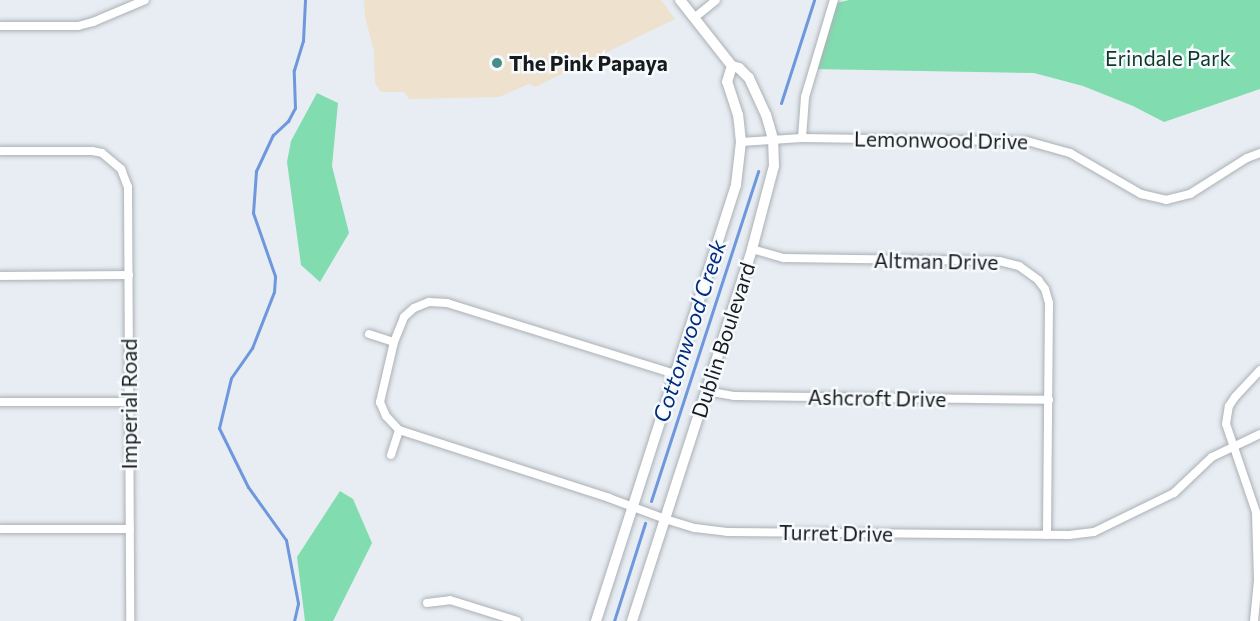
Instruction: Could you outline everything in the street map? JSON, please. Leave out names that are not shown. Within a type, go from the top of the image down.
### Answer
[{"type":"main road","name":"Dublin Boulevard","points":[[632,621],[752,249],[771,185],[774,166],[773,139],[759,97],[749,78],[739,68],[732,66],[680,0]]},
{"type":"main road","name":"Dublin Boulevard","points":[[596,621],[736,185],[741,142],[738,115],[727,82],[732,66]]},
{"type":"street","points":[[0,26],[78,26],[145,0]]},
{"type":"street","points":[[694,18],[716,0]]},
{"type":"street","points":[[802,138],[805,97],[834,0]]},
{"type":"street","name":"Lemonwood Drive","points":[[741,142],[802,138],[1011,139],[1040,143],[1070,153],[1141,194],[1166,200],[1190,194],[1247,158],[1260,153]]},
{"type":"street","name":"Imperial Road","points":[[0,151],[92,151],[102,153],[121,169],[128,187],[130,621]]},
{"type":"street","name":"Altman Drive","points":[[752,249],[784,258],[999,261],[1019,266],[1038,280],[1046,289],[1049,303],[1047,535]]},
{"type":"street","points":[[0,276],[129,275]]},
{"type":"street","points":[[391,455],[399,430],[386,416],[380,402],[394,342],[404,317],[414,308],[429,302],[447,303],[675,374]]},
{"type":"street","points":[[369,334],[394,342]]},
{"type":"street","points":[[1254,621],[1258,580],[1256,512],[1226,424],[1229,406],[1260,370]]},
{"type":"street","name":"Ashcroft Drive","points":[[706,391],[734,396],[1049,400]]},
{"type":"street","points":[[0,402],[129,402]]},
{"type":"street","name":"Turret Drive","points":[[399,430],[695,528],[727,532],[1047,535],[1081,534],[1108,527],[1174,493],[1212,457],[1260,434]]},
{"type":"street","points":[[0,529],[130,529]]},
{"type":"street","points":[[427,603],[450,600],[517,621]]},
{"type":"shaded area","points":[[364,0],[661,0],[675,19],[535,87],[529,84],[499,97],[409,99],[404,92],[381,92],[375,83],[374,51],[365,17]]},
{"type":"green space","name":"Erindale Park","points":[[849,0],[1260,0],[1260,89],[1164,122],[1133,106],[1083,86],[1034,73],[812,69],[832,4]]},
{"type":"green space","points":[[317,93],[338,103],[332,166],[349,233],[320,282],[301,265],[287,162],[291,141]]},
{"type":"green space","points":[[340,491],[353,499],[372,543],[333,621],[305,621],[297,557]]},
{"type":"waterway","name":"Cottonwood Creek","points":[[294,621],[298,603],[286,540],[248,487],[219,428],[231,378],[252,348],[274,292],[275,276],[253,213],[256,171],[273,135],[288,121],[295,108],[294,70],[303,41],[305,0]]},
{"type":"waterway","name":"Cottonwood Creek","points":[[781,103],[814,0]]},
{"type":"waterway","name":"Cottonwood Creek","points":[[651,501],[758,171]]},
{"type":"waterway","name":"Cottonwood Creek","points":[[614,621],[645,523]]},
{"type":"place","name":"The Pink Papaya","points":[[497,63]]}]
